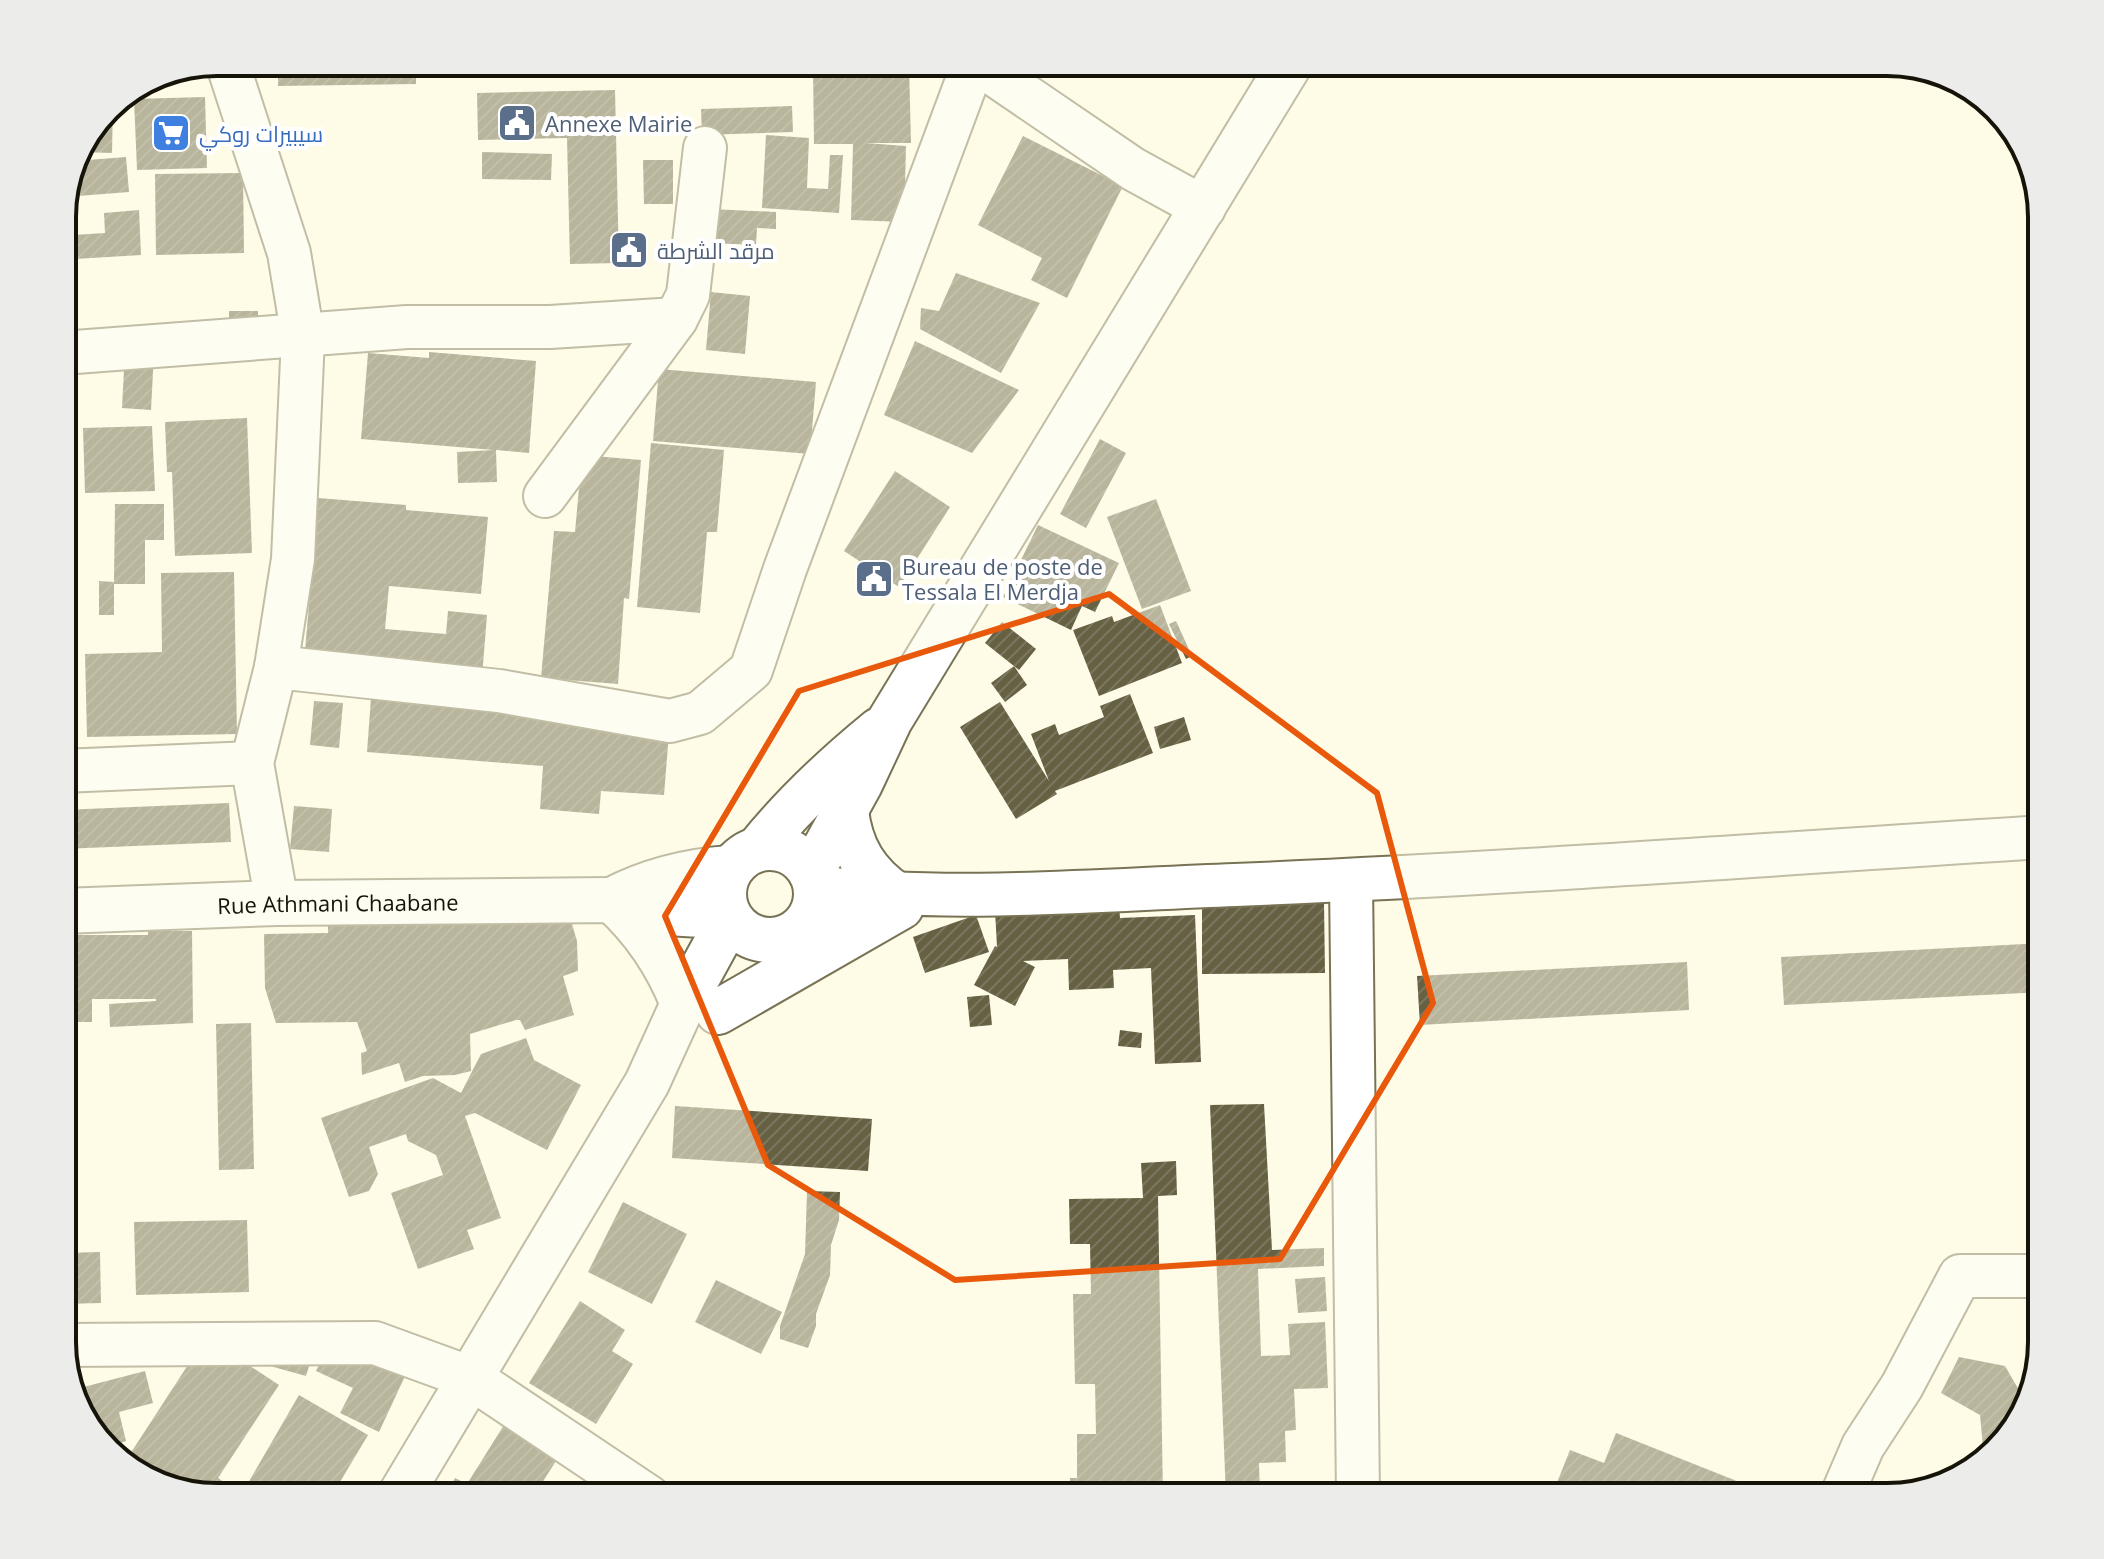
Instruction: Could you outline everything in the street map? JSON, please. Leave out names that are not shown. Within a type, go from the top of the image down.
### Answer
[{"type":"main road","points":[[813,880],[826,842],[846,810],[890,720],[1283,76]]},
{"type":"main road","points":[[791,933],[768,940],[753,937],[740,929],[729,916],[724,898],[725,883],[783,819],[890,720]]},
{"type":"main road","points":[[846,810],[853,844],[860,859],[883,886],[914,899]]},
{"type":"main road","points":[[407,1483],[647,1083],[700,1008],[810,917],[815,902],[813,880],[802,860],[788,851],[774,848],[744,859],[670,876],[612,900]]},
{"type":"main road","points":[[700,1008],[914,899]]},
{"type":"main road","points":[[612,900],[669,914],[729,916]]},
{"type":"main road","points":[[612,900],[647,937],[674,981],[700,1008]]},
{"type":"main road","name":"Rue Athmani Chaabane","points":[[76,910],[277,903],[612,900]]},
{"type":"main road","points":[[700,1008],[729,916]]},
{"type":"street","points":[[232,76],[289,253],[303,337],[293,559],[276,667],[252,763],[277,903]]},
{"type":"street","points":[[276,667],[499,691],[670,721],[700,713],[751,670],[785,569],[970,76]]},
{"type":"street","points":[[996,76],[1133,169],[1204,208]]},
{"type":"street","points":[[545,496],[676,319],[688,295],[705,148]]},
{"type":"street","points":[[76,352],[407,327],[550,327],[676,319]]},
{"type":"street","points":[[76,770],[252,763]]},
{"type":"street","points":[[791,933],[914,899],[1351,880],[2028,838]]},
{"type":"street","points":[[813,880],[914,899]]},
{"type":"street","points":[[1351,880],[1358,1483]]},
{"type":"street","points":[[1847,1483],[1863,1446],[1902,1386],[1960,1276],[2028,1276]]},
{"type":"street","points":[[79,1369],[181,1343]]},
{"type":"street","points":[[76,1345],[375,1343],[471,1378],[628,1483]]},
{"type":"highlighted area","points":[[1109,594],[1377,793],[1433,1003],[1280,1259],[955,1280],[768,1165],[665,916],[799,691]]},
{"type":"building","points":[[278,76],[416,76],[416,84],[278,86]]},
{"type":"building","points":[[813,76],[909,76],[911,143],[865,143],[906,146],[904,222],[851,220],[853,144],[814,144]]},
{"type":"building","points":[[615,90],[619,263],[570,264],[567,138],[478,140],[477,93]]},
{"type":"building","name":"سيبيرات روكي","points":[[205,97],[207,168],[137,170],[134,104],[141,99]]},
{"type":"building","points":[[792,106],[793,132],[702,135],[701,109]]},
{"type":"building","points":[[113,122],[112,153],[92,152]]},
{"type":"building","points":[[766,135],[809,138],[807,188],[828,189],[830,155],[843,155],[839,213],[762,208]]},
{"type":"building","points":[[1023,136],[1123,186],[1067,298],[1031,280],[1042,258],[978,225]]},
{"type":"building","points":[[482,152],[552,154],[551,180],[482,179]]},
{"type":"building","points":[[126,157],[129,192],[77,196],[88,160]]},
{"type":"building","points":[[643,160],[673,160],[673,204],[644,204]]},
{"type":"building","points":[[243,173],[244,253],[156,255],[155,174]]},
{"type":"building","points":[[710,209],[776,212],[776,229],[757,228],[756,245],[709,243]]},
{"type":"building","points":[[139,210],[141,255],[76,259],[76,235],[105,233],[104,213]]},
{"type":"building","points":[[956,273],[1040,303],[1001,373],[920,329],[921,308],[939,311]]},
{"type":"building","points":[[711,292],[750,296],[745,354],[706,350]]},
{"type":"building","points":[[229,311],[258,311],[258,329],[229,330]]},
{"type":"building","points":[[915,341],[1019,390],[972,453],[884,415]]},
{"type":"building","points":[[125,351],[154,353],[151,410],[122,408]]},
{"type":"building","points":[[429,352],[536,361],[529,453],[496,450],[497,482],[458,483],[457,452],[494,450],[361,439],[368,353],[429,358]]},
{"type":"building","points":[[659,369],[816,382],[810,454],[653,441]]},
{"type":"building","points":[[247,418],[252,553],[175,556],[172,472],[167,472],[165,422]]},
{"type":"building","points":[[152,426],[155,491],[85,493],[83,428]]},
{"type":"building","points":[[1100,439],[1126,453],[1086,528],[1060,514]]},
{"type":"building","points":[[651,443],[724,450],[717,532],[707,532],[700,613],[637,607]]},
{"type":"building","points":[[582,455],[641,460],[629,599],[624,598],[618,684],[541,678],[554,531],[575,532]]},
{"type":"building","points":[[895,471],[950,507],[899,587],[844,551]]},
{"type":"building","points":[[318,498],[406,505],[406,510],[488,517],[481,594],[389,586],[385,629],[446,634],[448,611],[487,615],[482,677],[304,663]]},
{"type":"building","points":[[1156,499],[1191,591],[1142,609],[1107,517]]},
{"type":"building","points":[[115,504],[164,504],[164,540],[145,540],[145,584],[114,584],[114,615],[99,615],[99,581],[114,582]]},
{"type":"building","points":[[1038,525],[1119,563],[1095,612],[1082,606],[1071,630],[1003,597]]},
{"type":"building","points":[[234,572],[237,734],[87,737],[85,654],[162,652],[161,573]]},
{"type":"building","points":[[1160,605],[1182,663],[1099,696],[1073,630],[1112,616],[1114,622]]},
{"type":"building","points":[[1176,621],[1192,656],[1186,659],[1169,624]]},
{"type":"building","points":[[1002,622],[1036,649],[1019,670],[985,643]]},
{"type":"building","points":[[1014,666],[1027,685],[1005,702],[991,683]]},
{"type":"building","points":[[1130,694],[1153,753],[1055,791],[1057,794],[1016,819],[960,727],[1000,702],[1049,781],[1031,734],[1055,724],[1059,735],[1104,717],[1100,706]]},
{"type":"building","points":[[371,698],[670,721],[664,795],[601,791],[599,814],[540,809],[543,766],[367,752]]},
{"type":"building","points":[[314,701],[343,703],[339,748],[310,745]]},
{"type":"building","points":[[76,703],[78,744],[76,744]]},
{"type":"building","points":[[1184,717],[1191,740],[1160,749],[1154,727]]},
{"type":"building","points":[[229,803],[231,842],[76,848],[76,809]]},
{"type":"building","points":[[294,806],[332,809],[329,852],[290,849]]},
{"type":"building","points":[[1324,902],[1325,973],[1202,974],[1202,903]]},
{"type":"building","points":[[1119,906],[1120,918],[1195,915],[1201,1062],[1155,1064],[1151,968],[1113,970],[1114,988],[1069,990],[1068,959],[1023,961],[1035,967],[1015,1006],[974,985],[997,947],[995,910]]},
{"type":"building","points":[[569,914],[577,941],[578,971],[563,976],[574,1015],[525,1030],[520,1020],[516,1020],[470,1034],[471,1071],[455,1075],[423,1076],[405,1082],[399,1063],[362,1075],[361,1053],[367,1051],[357,1022],[276,1023],[265,988],[264,934],[328,933],[328,918]]},
{"type":"building","points":[[976,915],[989,952],[925,973],[913,937]]},
{"type":"building","points":[[148,931],[192,931],[193,1023],[110,1027],[109,1004],[156,999],[92,999],[92,1022],[76,1022],[76,935],[148,935]]},
{"type":"building","points":[[2028,944],[2028,993],[1784,1005],[1781,957]]},
{"type":"building","points":[[1687,962],[1689,1010],[1420,1025],[1417,976]]},
{"type":"building","points":[[989,995],[992,1025],[970,1027],[967,997]]},
{"type":"building","points":[[251,1023],[254,1169],[219,1170],[216,1024]]},
{"type":"building","points":[[1120,1030],[1142,1033],[1141,1048],[1118,1046]]},
{"type":"building","points":[[526,1038],[534,1060],[581,1085],[547,1150],[475,1113],[465,1116],[501,1218],[467,1230],[474,1249],[418,1269],[391,1193],[443,1175],[436,1155],[408,1141],[406,1134],[369,1147],[378,1174],[369,1191],[349,1197],[321,1118],[433,1078],[461,1093],[481,1054]]},
{"type":"building","points":[[1264,1104],[1272,1250],[1324,1248],[1324,1266],[1258,1269],[1261,1356],[1290,1355],[1288,1324],[1325,1322],[1328,1388],[1294,1389],[1296,1430],[1285,1431],[1286,1462],[1259,1463],[1260,1483],[1225,1483],[1210,1105]]},
{"type":"building","points":[[675,1106],[872,1119],[868,1171],[672,1158]]},
{"type":"building","points":[[1176,1161],[1177,1195],[1158,1196],[1163,1483],[1070,1483],[1070,1478],[1077,1478],[1077,1434],[1096,1434],[1095,1384],[1075,1384],[1073,1294],[1091,1294],[1090,1244],[1070,1244],[1069,1199],[1143,1198],[1141,1163]]},
{"type":"building","points":[[807,1191],[840,1192],[839,1220],[831,1245],[830,1275],[808,1348],[780,1339],[780,1326],[805,1254]]},
{"type":"building","points":[[623,1202],[687,1234],[652,1304],[588,1272]]},
{"type":"building","points":[[247,1220],[249,1292],[136,1295],[134,1222]]},
{"type":"building","points":[[100,1252],[101,1303],[76,1304],[76,1253]]},
{"type":"building","points":[[1325,1277],[1327,1311],[1298,1313],[1295,1279]]},
{"type":"building","points":[[716,1280],[782,1312],[761,1354],[695,1322]]},
{"type":"building","points":[[580,1301],[625,1330],[612,1351],[633,1364],[596,1424],[529,1383]]},
{"type":"building","points":[[210,1331],[247,1364],[279,1385],[218,1478],[225,1483],[198,1482],[167,1474],[146,1464],[120,1444],[132,1451]]},
{"type":"building","points":[[278,1339],[314,1350],[306,1376],[270,1366]]},
{"type":"building","points":[[331,1340],[406,1374],[379,1432],[340,1413],[353,1388],[316,1371]]},
{"type":"building","points":[[1959,1357],[2005,1366],[2020,1391],[1999,1428],[1983,1445],[1980,1415],[1941,1393]]},
{"type":"building","points":[[145,1371],[153,1403],[119,1412],[126,1441],[119,1443],[111,1435],[91,1405],[84,1387]]},
{"type":"building","points":[[299,1395],[368,1435],[339,1483],[248,1483]]},
{"type":"building","points":[[509,1417],[563,1450],[542,1483],[468,1483]]},
{"type":"building","points":[[1616,1433],[1742,1483],[1557,1483],[1570,1450],[1604,1463]]},
{"type":"place","name":"Annexe Mairie","points":[[517,123]]},
{"type":"place","name":"سيبيرات روكي","points":[[171,133]]},
{"type":"place","name":"مرقد الشرطة","points":[[629,250]]},
{"type":"place","name":"Bureau de poste de Tessala El Merdja","points":[[874,579]]}]
